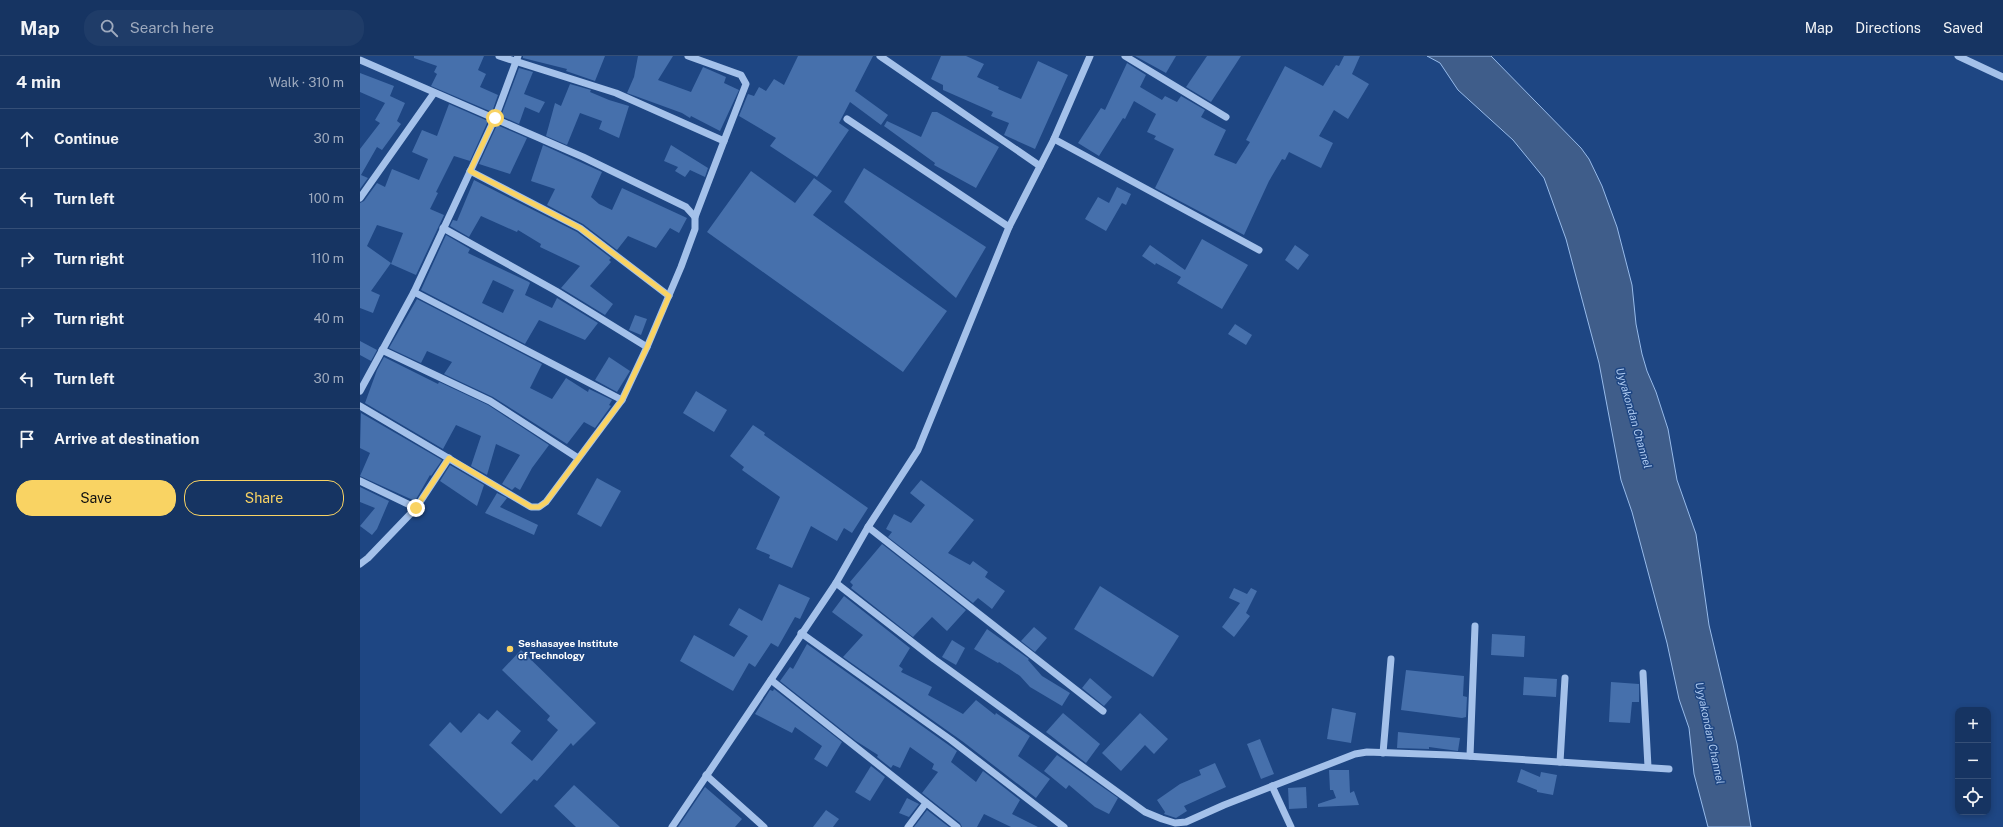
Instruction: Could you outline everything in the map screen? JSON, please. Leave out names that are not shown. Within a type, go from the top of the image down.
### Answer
[{"type":"street","points":[[499,56],[517,59],[616,93],[724,141]]},
{"type":"street","points":[[360,406],[531,507],[539,507],[546,502],[622,400],[669,296],[695,229],[695,217],[746,84],[740,75],[688,56]]},
{"type":"street","points":[[880,56],[1040,166]]},
{"type":"street","points":[[672,827],[706,774],[836,583],[868,527],[918,450],[1009,227],[1054,139],[1090,56]]},
{"type":"street","points":[[1125,56],[1226,117]]},
{"type":"street","points":[[1958,56],[2003,77]]},
{"type":"street","points":[[360,391],[414,292],[495,118],[517,59]]},
{"type":"street","points":[[360,60],[583,157],[686,206],[695,217]]},
{"type":"street","points":[[360,198],[434,93]]},
{"type":"street","points":[[847,119],[1009,227]]},
{"type":"street","points":[[1054,139],[1258,250]]},
{"type":"street","points":[[470,171],[580,228],[669,296]]},
{"type":"street","points":[[443,228],[556,291],[647,347]]},
{"type":"street","points":[[414,292],[622,400]]},
{"type":"street","points":[[382,350],[490,401],[578,458]]},
{"type":"street","points":[[360,564],[368,558],[416,508],[449,458]]},
{"type":"street","points":[[360,481],[416,508]]},
{"type":"street","points":[[868,527],[1103,711]]},
{"type":"street","points":[[360,553],[368,558]]},
{"type":"street","points":[[836,583],[934,659],[1145,812],[1162,820],[1175,823],[1188,824],[1272,786],[1355,754],[1383,753],[1470,756],[1669,768]]},
{"type":"street","points":[[1470,756],[1475,626]]},
{"type":"street","points":[[801,633],[951,740],[1064,827]]},
{"type":"street","points":[[1383,753],[1391,659]]},
{"type":"street","points":[[1643,673],[1648,767]]},
{"type":"street","points":[[1560,762],[1565,678]]},
{"type":"street","points":[[771,680],[957,827]]},
{"type":"street","points":[[706,774],[764,827]]},
{"type":"street","points":[[1272,786],[1291,827]]},
{"type":"street","points":[[908,827],[926,803]]},
{"type":"water","name":"Uyyakondan Channel","points":[[1427,56],[1491,56],[1581,148],[1589,159],[1602,186],[1617,227],[1632,285],[1636,324],[1642,354],[1668,429],[1677,480],[1696,534],[1709,625],[1737,744],[1751,827],[1708,827],[1694,774],[1689,728],[1679,699],[1667,643],[1632,512],[1621,480],[1599,363],[1566,239],[1544,178],[1513,140],[1458,90],[1440,63]]},
{"type":"building","points":[[414,56],[484,56],[478,70],[486,74],[480,87],[498,95],[492,112],[431,86],[437,74],[434,72],[437,66],[414,58]]},
{"type":"building","points":[[523,56],[605,56],[595,81],[566,71],[567,69],[523,58]]},
{"type":"building","points":[[638,56],[673,56],[658,80],[691,92],[703,67],[726,77],[724,83],[739,90],[720,131],[691,116],[690,118],[682,113],[627,93],[634,77]]},
{"type":"building","points":[[798,56],[873,56],[855,91],[888,115],[881,125],[850,102],[839,123],[849,130],[817,177],[770,146],[776,138],[739,116],[748,94],[754,96],[759,87],[766,91],[774,79],[784,85]]},
{"type":"building","points":[[941,56],[966,56],[984,64],[977,77],[999,87],[998,89],[1021,99],[1038,61],[1068,75],[1035,149],[1004,135],[1009,123],[991,116],[993,112],[943,90],[943,85],[931,79]]},
{"type":"building","points":[[1135,56],[1176,56],[1166,73]]},
{"type":"building","points":[[1207,56],[1241,56],[1211,102],[1186,87]]},
{"type":"building","points":[[1344,56],[1360,56],[1352,74],[1369,84],[1348,119],[1334,110],[1319,136],[1333,143],[1321,168],[1289,152],[1285,160],[1282,159],[1269,181],[1244,235],[1155,188],[1174,149],[1154,139],[1156,136],[1147,132],[1156,114],[1134,101],[1125,119],[1123,118],[1099,156],[1078,143],[1101,108],[1105,110],[1127,63],[1146,75],[1140,87],[1162,100],[1165,96],[1177,102],[1181,96],[1205,110],[1201,117],[1226,130],[1214,155],[1236,164],[1250,142],[1246,140],[1285,66],[1323,86],[1336,65],[1339,66]]},
{"type":"building","points":[[519,68],[533,72],[524,94],[545,102],[539,113],[525,107],[519,124],[501,116]]},
{"type":"building","points":[[360,73],[394,86],[390,96],[405,103],[397,121],[401,124],[382,150],[377,147],[361,175],[368,178],[360,189],[360,149],[380,123],[375,120],[385,103],[360,92]]},
{"type":"building","points":[[570,84],[591,90],[590,92],[629,106],[619,138],[599,129],[602,121],[580,113],[567,145],[546,136],[555,103],[561,106]]},
{"type":"building","points":[[449,104],[488,121],[470,161],[454,156],[436,192],[438,193],[430,209],[444,215],[416,275],[391,264],[403,233],[377,225],[367,246],[391,263],[371,291],[380,295],[373,313],[360,308],[360,203],[364,201],[377,183],[385,187],[392,169],[419,180],[428,159],[412,152],[422,130],[437,136]]},
{"type":"building","points":[[932,112],[937,112],[999,147],[976,188],[934,165],[935,163],[884,126],[887,121],[921,137]]},
{"type":"building","points":[[497,125],[527,138],[510,174],[479,164]]},
{"type":"building","points":[[543,145],[602,172],[591,197],[599,204],[612,210],[622,188],[687,218],[679,233],[670,228],[656,248],[628,236],[617,250],[583,224],[547,205],[555,189],[531,181]]},
{"type":"building","points":[[671,145],[708,168],[705,177],[690,170],[685,177],[675,171],[678,167],[664,161]]},
{"type":"building","points":[[864,168],[986,247],[956,298],[844,202]]},
{"type":"building","points":[[751,171],[795,203],[814,178],[832,191],[813,215],[947,311],[903,372],[707,232]]},
{"type":"building","points":[[474,180],[577,232],[611,258],[609,260],[611,262],[590,286],[613,304],[605,315],[561,288],[580,266],[540,247],[541,244],[518,230],[517,232],[481,216],[469,237],[450,226],[453,220],[457,221]]},
{"type":"building","points":[[1117,187],[1131,194],[1126,205],[1122,203],[1106,231],[1085,219],[1098,197],[1109,203]]},
{"type":"building","points":[[446,235],[470,249],[468,253],[529,282],[530,283],[525,295],[552,308],[557,298],[598,323],[585,340],[539,320],[525,344],[421,290]],"holes":[[[493,280],[514,290],[503,313],[482,303]]]},
{"type":"building","points":[[1202,239],[1248,265],[1222,309],[1177,283],[1181,277],[1156,263],[1155,265],[1142,256],[1150,245],[1185,270]]},
{"type":"building","points":[[1295,245],[1309,255],[1298,270],[1285,260]]},
{"type":"building","points":[[417,299],[542,364],[530,388],[552,399],[566,378],[588,392],[589,389],[612,400],[609,405],[611,406],[595,428],[584,422],[567,444],[493,397],[444,374],[452,362],[427,351],[421,363],[389,348]]},
{"type":"building","points":[[635,315],[647,319],[641,335],[629,330]]},
{"type":"building","points":[[1235,324],[1252,335],[1246,345],[1228,334]]},
{"type":"building","points":[[360,341],[377,350],[371,361],[360,355]]},
{"type":"building","points":[[384,357],[438,384],[439,382],[488,405],[549,445],[532,468],[520,490],[515,487],[512,490],[502,484],[520,455],[496,444],[487,475],[471,466],[481,436],[456,425],[443,449],[365,403],[377,370]]},
{"type":"building","points":[[609,357],[630,371],[617,392],[595,380]]},
{"type":"building","points":[[696,391],[727,410],[714,432],[683,413]]},
{"type":"building","points":[[361,413],[442,460],[431,476],[430,475],[415,501],[360,476],[370,453],[360,448]]},
{"type":"building","points":[[753,425],[765,433],[764,435],[868,508],[852,533],[844,528],[837,541],[811,526],[792,568],[769,558],[770,555],[756,549],[780,497],[742,470],[744,467],[730,456]]},
{"type":"building","points":[[450,465],[484,485],[477,506],[440,481]]},
{"type":"building","points":[[597,478],[621,491],[601,527],[577,514]]},
{"type":"building","points":[[921,480],[974,520],[948,553],[970,565],[973,561],[988,572],[985,577],[1005,591],[992,609],[978,598],[973,603],[888,537],[892,532],[886,529],[894,514],[911,523],[925,505],[910,493]]},
{"type":"building","points":[[360,487],[389,501],[377,529],[372,535],[360,526],[375,508],[360,502]]},
{"type":"building","points":[[497,493],[507,498],[500,507],[538,525],[534,535],[485,513]]},
{"type":"building","points":[[882,544],[966,610],[947,631],[932,617],[913,637],[851,588],[853,585],[850,582]]},
{"type":"building","points":[[779,584],[810,598],[800,619],[795,617],[778,647],[771,643],[755,667],[749,663],[733,691],[680,661],[694,635],[734,657],[748,636],[729,625],[739,608],[762,621]]},
{"type":"building","points":[[1100,586],[1179,636],[1153,677],[1074,629]]},
{"type":"building","points":[[1234,588],[1247,594],[1251,588],[1257,591],[1246,613],[1250,616],[1234,637],[1222,627],[1240,603],[1229,598]]},
{"type":"building","points":[[844,596],[910,648],[899,666],[903,669],[901,672],[932,687],[928,695],[963,714],[976,700],[995,715],[996,713],[1030,736],[1018,756],[1050,779],[1036,798],[962,741],[843,657],[863,635],[832,612]]},
{"type":"building","points":[[1034,627],[1047,638],[1035,652],[1021,641]]},
{"type":"building","points":[[987,629],[1029,659],[1028,660],[1042,676],[1070,693],[1062,706],[1030,687],[1020,676],[999,662],[998,663],[974,649]]},
{"type":"building","points":[[1492,634],[1525,636],[1524,657],[1491,655]]},
{"type":"building","points":[[952,640],[965,648],[956,665],[942,657]]},
{"type":"building","points":[[807,644],[957,751],[951,762],[976,782],[983,771],[1020,800],[1012,814],[1038,827],[1011,827],[984,814],[977,827],[962,827],[960,823],[922,793],[938,772],[932,769],[934,764],[910,747],[900,768],[893,765],[891,768],[877,757],[878,755],[856,741],[780,681],[790,667],[793,669]]},
{"type":"building","points":[[521,650],[596,723],[573,746],[571,743],[537,781],[534,779],[501,814],[429,745],[450,722],[461,733],[479,713],[488,720],[497,710],[521,731],[511,743],[532,761],[558,730],[547,720],[550,716],[502,670]]},
{"type":"building","points":[[1406,670],[1464,676],[1463,696],[1467,697],[1466,717],[1462,718],[1401,710]]},
{"type":"building","points":[[1524,677],[1557,679],[1556,697],[1523,695]]},
{"type":"building","points":[[1090,678],[1112,697],[1104,706],[1082,688]]},
{"type":"building","points":[[1611,682],[1639,684],[1639,702],[1632,702],[1630,723],[1609,722]]},
{"type":"building","points":[[774,689],[842,742],[827,767],[814,759],[822,746],[795,727],[792,733],[755,714],[770,690],[773,691]]},
{"type":"building","points":[[1332,708],[1356,713],[1351,743],[1327,739]]},
{"type":"building","points":[[1063,713],[1100,744],[1086,763],[1046,732]]},
{"type":"building","points":[[1140,713],[1168,739],[1154,754],[1145,745],[1121,771],[1102,753]]},
{"type":"building","points":[[1398,732],[1460,738],[1458,751],[1429,747],[1429,749],[1397,748]]},
{"type":"building","points":[[1260,739],[1274,774],[1261,779],[1247,744]]},
{"type":"building","points":[[1057,755],[1118,798],[1109,814],[1095,807],[1069,785],[1066,789],[1044,771]]},
{"type":"building","points":[[1215,763],[1226,787],[1184,806],[1187,811],[1176,818],[1164,814],[1165,812],[1157,800],[1180,784],[1201,775],[1199,770]]},
{"type":"building","points":[[871,766],[885,777],[870,801],[855,792]]},
{"type":"building","points":[[1521,769],[1540,777],[1541,772],[1557,775],[1553,795],[1537,792],[1537,790],[1517,782]]},
{"type":"building","points":[[1329,770],[1349,770],[1350,793],[1354,791],[1359,805],[1318,807],[1318,804],[1336,798],[1333,790],[1330,790]]},
{"type":"building","points":[[574,785],[620,827],[576,827],[554,806]]},
{"type":"building","points":[[705,787],[742,819],[735,827],[678,827]]},
{"type":"building","points":[[1306,787],[1307,808],[1289,809],[1288,788]]},
{"type":"building","points":[[907,798],[919,804],[909,817],[899,813]]},
{"type":"building","points":[[826,810],[839,819],[833,827],[813,827]]},
{"type":"building","points":[[927,810],[949,827],[914,827]]},
{"type":"place","name":"Seshasayee Institute of Technology","points":[[510,649]]},
{"type":"route","points":[[416,508],[449,458],[531,507],[539,507],[546,502],[622,400],[669,296],[580,228],[470,171],[495,118]]}]
